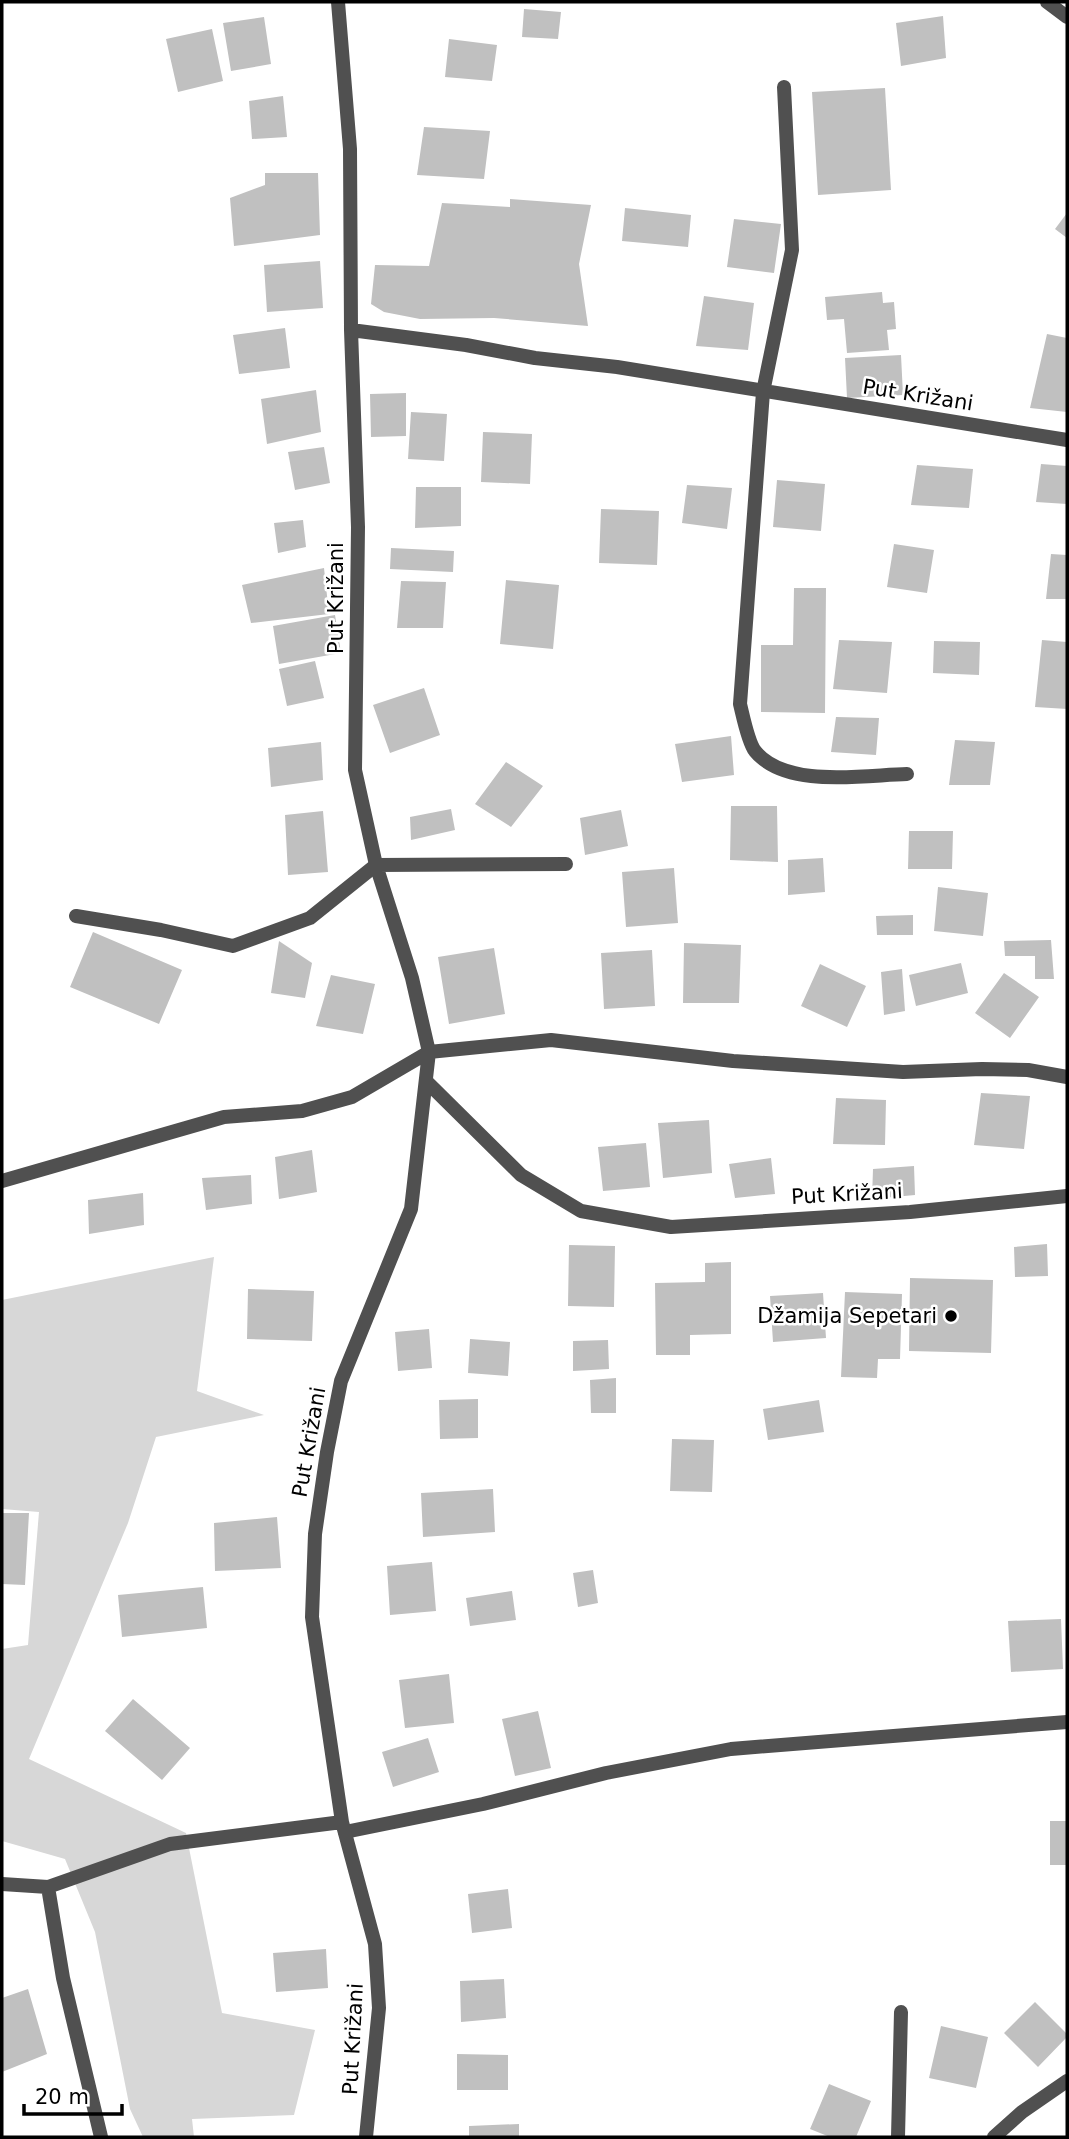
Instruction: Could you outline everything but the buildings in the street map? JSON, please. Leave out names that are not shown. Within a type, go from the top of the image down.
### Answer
[{"type":"street","name":"Put Križani","points":[[338,2],[350,149],[351,330],[358,527],[355,770],[376,865],[412,978],[429,1052],[411,1209],[341,1381],[315,1534],[312,1617],[343,1827],[375,1944],[379,2008],[366,2137]]},
{"type":"street","points":[[1046,2],[1067,17]]},
{"type":"street","points":[[784,87],[792,250],[763,392],[740,704],[754,750],[775,766],[807,777],[907,774]]},
{"type":"street","name":"Put Križani","points":[[351,330],[466,345],[535,358],[617,367],[1067,440]]},
{"type":"street","points":[[76,916],[161,930],[233,946],[310,918],[376,865],[566,864]]},
{"type":"street","points":[[2,1181],[224,1117],[302,1111],[352,1097],[429,1052],[551,1040],[733,1061],[903,1072],[1028,1070],[1067,1077]]},
{"type":"street","name":"Put Križani","points":[[426,1081],[521,1175],[581,1211],[671,1227],[910,1212],[1067,1196]]},
{"type":"street","points":[[2,1884],[48,1887],[170,1844],[343,1827],[483,1804],[606,1773],[731,1749],[1067,1722]]},
{"type":"street","points":[[48,1887],[63,1978],[101,2137]]},
{"type":"street","points":[[898,2137],[901,2012]]},
{"type":"street","points":[[993,2137],[1022,2112],[1067,2081]]},
{"type":"shaded area","points":[[214,1257],[197,1391],[264,1415],[156,1437],[128,1523],[29,1759],[186,1833],[222,2013],[315,2030],[294,2115],[192,2119],[194,2137],[143,2137],[130,2109],[95,1932],[65,1859],[2,1841],[2,1649],[28,1645],[39,1512],[2,1509],[2,1300]]},
{"type":"place","name":"Džamija Sepetari","points":[[951,1316]]}]
